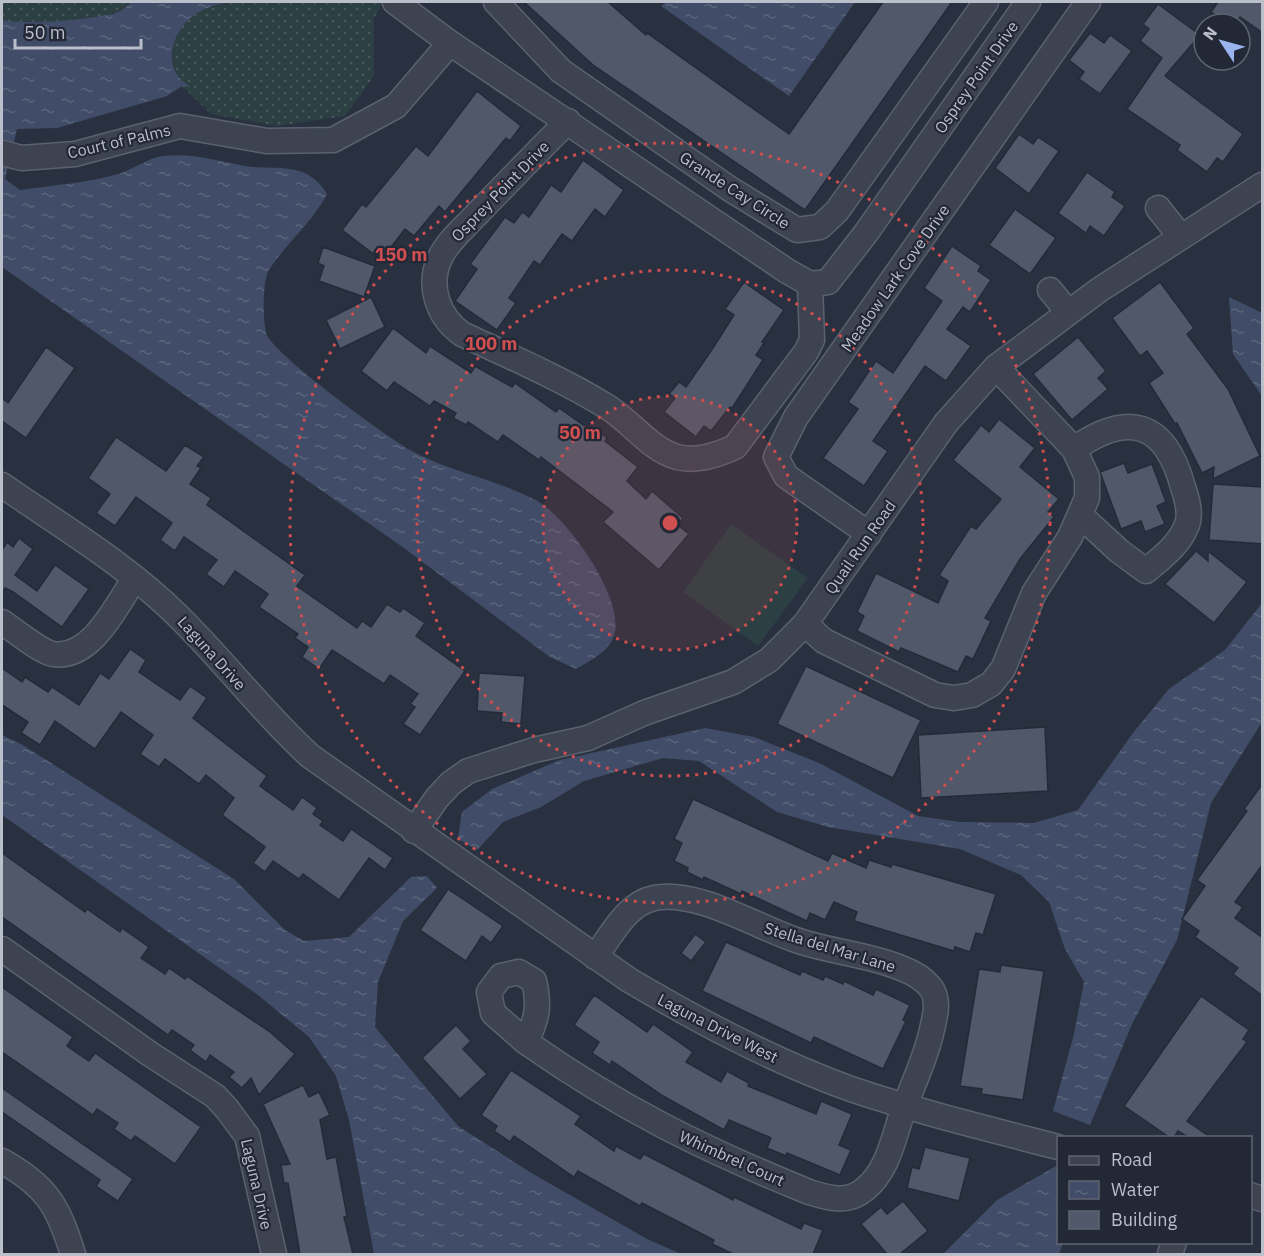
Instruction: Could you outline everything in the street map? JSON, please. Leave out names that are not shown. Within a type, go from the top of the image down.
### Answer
[{"type":"street","points":[[395,2],[450,43],[568,121],[787,272],[810,284]]},
{"type":"street","name":"Grande Cay Circle","points":[[491,7],[561,71],[730,189],[797,230],[820,227],[837,211],[986,2]]},
{"type":"street","name":"Osprey Point Drive","points":[[568,121],[511,178],[440,256],[435,285],[437,301],[450,326],[462,334],[551,375],[609,407],[658,448],[678,457],[698,458],[718,455],[735,447],[806,352],[812,340],[810,284],[828,282],[866,233],[1028,2]]},
{"type":"street","name":"Meadow Lark Cove Drive","points":[[869,534],[786,476],[776,457],[796,417],[1088,2]]},
{"type":"street","name":"Court of Palms","points":[[12,155],[75,154],[180,126],[267,141],[333,140],[396,106],[450,43]]},
{"type":"street","name":"Quail Run Road","points":[[414,831],[437,798],[468,771],[534,750],[588,738],[644,714],[733,682],[769,660],[805,624],[958,406],[996,367],[1068,312],[1263,185]]},
{"type":"street","points":[[1158,208],[1181,237]]},
{"type":"street","points":[[1050,290],[1068,312]]},
{"type":"street","points":[[805,624],[825,641],[915,687],[954,698],[972,695],[991,684],[1003,669],[1034,593],[1081,516],[1087,498],[1087,477],[1074,449],[996,367]]},
{"type":"street","points":[[1074,449],[1108,429],[1131,426],[1150,433],[1165,446],[1177,466],[1189,506],[1188,525],[1176,544],[1146,571],[1119,551],[1081,516]]},
{"type":"street","name":"Laguna Drive","points":[[2,485],[135,578],[178,616],[253,700],[303,749],[414,831]]},
{"type":"street","points":[[2,622],[52,654],[70,654],[86,646],[135,578]]},
{"type":"street","name":"Laguna Drive West","points":[[414,831],[595,957],[682,1012],[744,1044],[795,1067],[904,1106],[1057,1146]]},
{"type":"street","name":"Stella del Mar Lane","points":[[595,957],[630,910],[653,898],[670,898],[714,908],[797,941],[902,968],[918,976],[932,989],[936,999],[936,1013],[921,1066],[904,1106]]},
{"type":"street","name":"Laguna Drive","points":[[2,949],[150,1054],[215,1096],[227,1109],[247,1136],[274,1254]]},
{"type":"street","name":"Whimbrel Court","points":[[526,1042],[591,1086],[683,1138],[749,1168],[828,1198],[847,1199],[863,1191],[876,1178],[894,1139],[904,1106]]},
{"type":"street","points":[[2,1161],[35,1182],[50,1197],[61,1216],[73,1254]]},
{"type":"shaded area","points":[[2,2],[132,2],[107,15],[92,18],[9,22],[2,20]]},
{"type":"shaded area","points":[[232,2],[383,2],[374,18],[374,76],[345,116],[277,126],[211,114],[182,86],[189,86],[180,78],[172,57],[177,36],[191,17],[216,5]]},
{"type":"shaded area","points":[[731,524],[808,578],[758,646],[683,592]]},
{"type":"water","points":[[132,2],[232,2],[201,11],[191,18],[176,37],[172,59],[175,70],[191,87],[182,86],[167,96],[57,128],[17,129],[5,179],[20,190],[71,183],[109,176],[152,159],[174,155],[245,166],[290,169],[310,176],[319,183],[327,194],[269,270],[264,292],[266,333],[272,343],[287,358],[356,413],[410,450],[425,458],[522,493],[550,510],[564,524],[592,562],[604,583],[612,604],[616,623],[613,638],[607,648],[597,656],[576,669],[550,657],[404,548],[2,267],[2,20],[41,22],[88,18],[115,13]]},
{"type":"water","points":[[666,2],[855,2],[789,96],[661,6]]},
{"type":"water","points":[[1229,297],[1262,313],[1262,396],[1233,354]]},
{"type":"water","points":[[1262,603],[1262,722],[1211,803],[1177,940],[1132,1024],[1090,1125],[1053,1111],[1074,1034],[1084,982],[1065,949],[1049,902],[1021,875],[960,849],[828,827],[777,812],[699,761],[663,758],[584,781],[541,807],[503,822],[477,850],[458,839],[462,812],[492,789],[560,760],[705,728],[754,737],[819,763],[918,816],[960,822],[1034,823],[1078,810],[1133,733],[1169,689],[1225,650]]},
{"type":"water","points":[[2,735],[21,744],[234,879],[285,930],[304,941],[349,937],[411,877],[427,876],[437,888],[403,921],[378,982],[375,1027],[458,1126],[533,1174],[647,1239],[681,1254],[374,1254],[349,1120],[336,1076],[309,1037],[258,995],[2,815]]},
{"type":"water","points":[[1057,1166],[1057,1244],[1063,1244],[1059,1254],[943,1254],[997,1200]]},
{"type":"building","points":[[524,2],[608,2],[646,35],[647,33],[789,134],[883,2],[952,2],[805,210],[593,65]]},
{"type":"building","points":[[1218,2],[1263,2],[1263,33],[1252,25],[1252,12],[1211,12]]},
{"type":"building","points":[[1158,4],[1192,29],[1192,44],[1165,76],[1243,134],[1223,162],[1217,158],[1207,172],[1177,150],[1180,145],[1127,109],[1162,58],[1140,41],[1149,29],[1143,24]]},
{"type":"building","points":[[1090,33],[1104,43],[1110,35],[1132,51],[1100,94],[1079,79],[1084,72],[1069,60]]},
{"type":"building","points":[[477,91],[521,126],[510,141],[506,138],[445,212],[439,206],[414,236],[405,229],[381,260],[342,230],[362,204],[366,207],[416,146],[428,156]]},
{"type":"building","points":[[1019,134],[1033,144],[1038,137],[1059,151],[1029,194],[995,168]]},
{"type":"building","points":[[583,160],[624,190],[605,217],[595,209],[572,241],[562,234],[540,265],[534,261],[509,298],[516,303],[497,330],[455,301],[477,269],[470,264],[505,217],[514,223],[522,212],[529,217],[551,185],[561,192]]},
{"type":"building","points":[[1087,172],[1115,192],[1112,197],[1125,206],[1104,236],[1090,226],[1086,233],[1058,213]]},
{"type":"building","points":[[1015,209],[1056,238],[1030,274],[989,245]]},
{"type":"building","points":[[952,246],[981,266],[978,271],[991,280],[970,312],[963,307],[947,329],[971,346],[946,381],[925,366],[873,441],[888,451],[864,486],[823,458],[858,409],[848,402],[876,361],[893,373],[942,301],[924,288]]},
{"type":"building","points":[[323,247],[375,266],[364,297],[319,281],[324,266],[318,263]]},
{"type":"building","points":[[744,282],[784,310],[756,355],[763,360],[732,408],[730,407],[711,431],[704,426],[696,437],[664,412],[675,398],[669,394],[679,382],[686,387],[713,348],[734,315],[725,309]]},
{"type":"building","points":[[1160,282],[1194,328],[1187,334],[1228,389],[1260,456],[1213,479],[1214,467],[1202,473],[1177,423],[1175,424],[1149,383],[1163,373],[1147,351],[1140,356],[1112,318]]},
{"type":"building","points":[[371,297],[385,327],[340,349],[326,320]]},
{"type":"building","points":[[393,328],[426,353],[430,346],[471,373],[475,366],[512,387],[515,383],[556,412],[559,408],[589,429],[591,426],[607,438],[605,441],[638,467],[627,481],[646,499],[652,491],[683,518],[678,525],[689,534],[659,570],[603,522],[613,512],[541,457],[539,460],[503,435],[498,442],[468,422],[466,425],[453,418],[456,413],[434,401],[430,406],[394,382],[387,391],[361,371]]},
{"type":"building","points":[[1078,337],[1106,371],[1098,378],[1108,389],[1072,420],[1033,374]]},
{"type":"building","points":[[46,347],[75,368],[26,438],[2,421],[2,398],[8,403]]},
{"type":"building","points":[[999,419],[1035,448],[1020,467],[1059,499],[1048,512],[1054,517],[1020,559],[985,618],[991,621],[973,659],[966,656],[958,672],[901,648],[899,652],[857,631],[864,616],[857,612],[876,573],[938,603],[948,581],[939,575],[971,526],[976,529],[1001,499],[953,460],[981,425],[989,432]]},
{"type":"building","points":[[116,437],[166,471],[185,445],[204,457],[197,466],[201,468],[190,484],[211,498],[207,505],[305,575],[297,586],[357,628],[362,621],[371,627],[387,604],[400,612],[403,608],[425,623],[416,636],[465,671],[420,735],[403,724],[415,707],[410,704],[418,694],[390,675],[384,684],[332,650],[319,669],[302,657],[308,647],[295,638],[298,634],[259,607],[268,594],[235,571],[224,587],[206,574],[217,560],[184,537],[175,551],[160,540],[172,523],[136,497],[115,526],[96,513],[110,494],[88,478]]},
{"type":"building","points":[[1124,463],[1128,473],[1152,464],[1166,502],[1157,506],[1165,524],[1145,532],[1141,521],[1121,529],[1100,472]]},
{"type":"building","points":[[1213,484],[1263,487],[1263,544],[1209,540]]},
{"type":"building","points":[[19,538],[33,549],[15,575],[37,591],[55,565],[89,589],[62,627],[13,592],[5,588],[2,593],[2,550],[7,542],[13,547]]},
{"type":"building","points":[[1196,551],[1208,561],[1208,551],[1247,582],[1214,623],[1165,584]]},
{"type":"building","points":[[130,649],[146,660],[139,672],[180,700],[190,686],[207,698],[193,718],[267,776],[260,786],[293,810],[302,797],[317,808],[313,814],[323,821],[320,825],[343,841],[351,829],[393,858],[385,870],[369,858],[339,900],[303,874],[299,879],[273,861],[265,872],[253,863],[265,847],[222,815],[234,798],[206,775],[199,784],[165,759],[159,767],[140,754],[153,735],[121,712],[95,749],[55,721],[40,745],[21,733],[28,722],[2,705],[2,668],[22,682],[25,677],[48,692],[52,687],[79,705],[100,673],[109,679]]},
{"type":"building","points":[[806,666],[921,720],[893,778],[777,724]]},
{"type":"building","points":[[479,673],[525,676],[521,724],[501,722],[502,713],[477,711]]},
{"type":"building","points":[[1045,727],[1048,791],[921,798],[918,735]]},
{"type":"building","points":[[1263,783],[1263,864],[1235,902],[1243,907],[1235,918],[1263,938],[1263,996],[1233,974],[1238,968],[1195,937],[1199,931],[1182,919],[1205,886],[1197,880],[1247,811],[1244,809]]},
{"type":"building","points":[[693,799],[828,861],[832,853],[866,868],[869,860],[891,867],[892,864],[996,894],[983,935],[976,933],[970,952],[955,947],[954,951],[854,921],[857,912],[834,902],[825,920],[810,913],[807,921],[742,891],[741,894],[704,877],[703,880],[687,872],[688,868],[674,861],[682,843],[674,839]]},
{"type":"building","points":[[2,853],[85,912],[87,909],[120,932],[122,928],[149,947],[141,958],[165,974],[169,968],[185,979],[187,976],[270,1032],[295,1054],[259,1095],[251,1078],[242,1088],[229,1077],[234,1072],[210,1055],[206,1062],[190,1050],[194,1045],[172,1030],[168,1035],[2,917]]},
{"type":"building","points":[[448,889],[503,926],[491,943],[482,936],[466,961],[420,930]]},
{"type":"building","points":[[695,934],[706,942],[691,961],[681,953]]},
{"type":"building","points":[[726,942],[800,975],[802,971],[823,980],[825,976],[843,984],[844,981],[873,995],[876,989],[910,1005],[903,1020],[906,1021],[883,1069],[814,1037],[811,1043],[702,991]]},
{"type":"building","points":[[1001,965],[1044,971],[1023,1100],[981,1094],[982,1089],[960,1086],[979,969],[1000,972]]},
{"type":"building","points":[[2,987],[73,1037],[67,1046],[89,1061],[95,1053],[201,1127],[175,1164],[135,1136],[131,1141],[114,1129],[118,1123],[97,1109],[93,1115],[2,1052]]},
{"type":"building","points":[[594,995],[647,1032],[653,1024],[693,1052],[686,1062],[721,1082],[727,1071],[749,1083],[748,1086],[816,1114],[821,1101],[852,1114],[839,1145],[851,1150],[840,1175],[787,1153],[786,1156],[767,1148],[771,1138],[729,1120],[724,1130],[663,1096],[612,1061],[610,1065],[592,1053],[599,1042],[574,1025]]},
{"type":"building","points":[[1201,996],[1249,1030],[1243,1039],[1247,1042],[1187,1121],[1209,1136],[1186,1136],[1178,1131],[1175,1136],[1168,1136],[1124,1106]]},
{"type":"building","points":[[456,1025],[471,1041],[463,1049],[487,1074],[460,1099],[422,1058]]},
{"type":"building","points":[[511,1070],[581,1116],[575,1124],[614,1151],[616,1146],[640,1159],[644,1154],[733,1200],[734,1197],[801,1229],[804,1223],[823,1230],[813,1254],[733,1254],[712,1244],[714,1240],[642,1203],[640,1206],[578,1171],[574,1177],[514,1136],[510,1142],[494,1131],[497,1126],[481,1115]]},
{"type":"building","points":[[303,1085],[309,1097],[319,1092],[330,1115],[320,1120],[327,1159],[336,1157],[347,1216],[344,1217],[353,1254],[300,1254],[288,1183],[284,1183],[281,1165],[290,1164],[263,1104]]},
{"type":"building","points":[[2,1088],[133,1179],[118,1201],[96,1186],[100,1180],[2,1112]]},
{"type":"building","points":[[925,1147],[970,1158],[959,1201],[907,1188],[912,1167],[919,1169]]},
{"type":"building","points":[[903,1201],[928,1231],[900,1254],[887,1254],[861,1224],[881,1207],[887,1214]]}]
